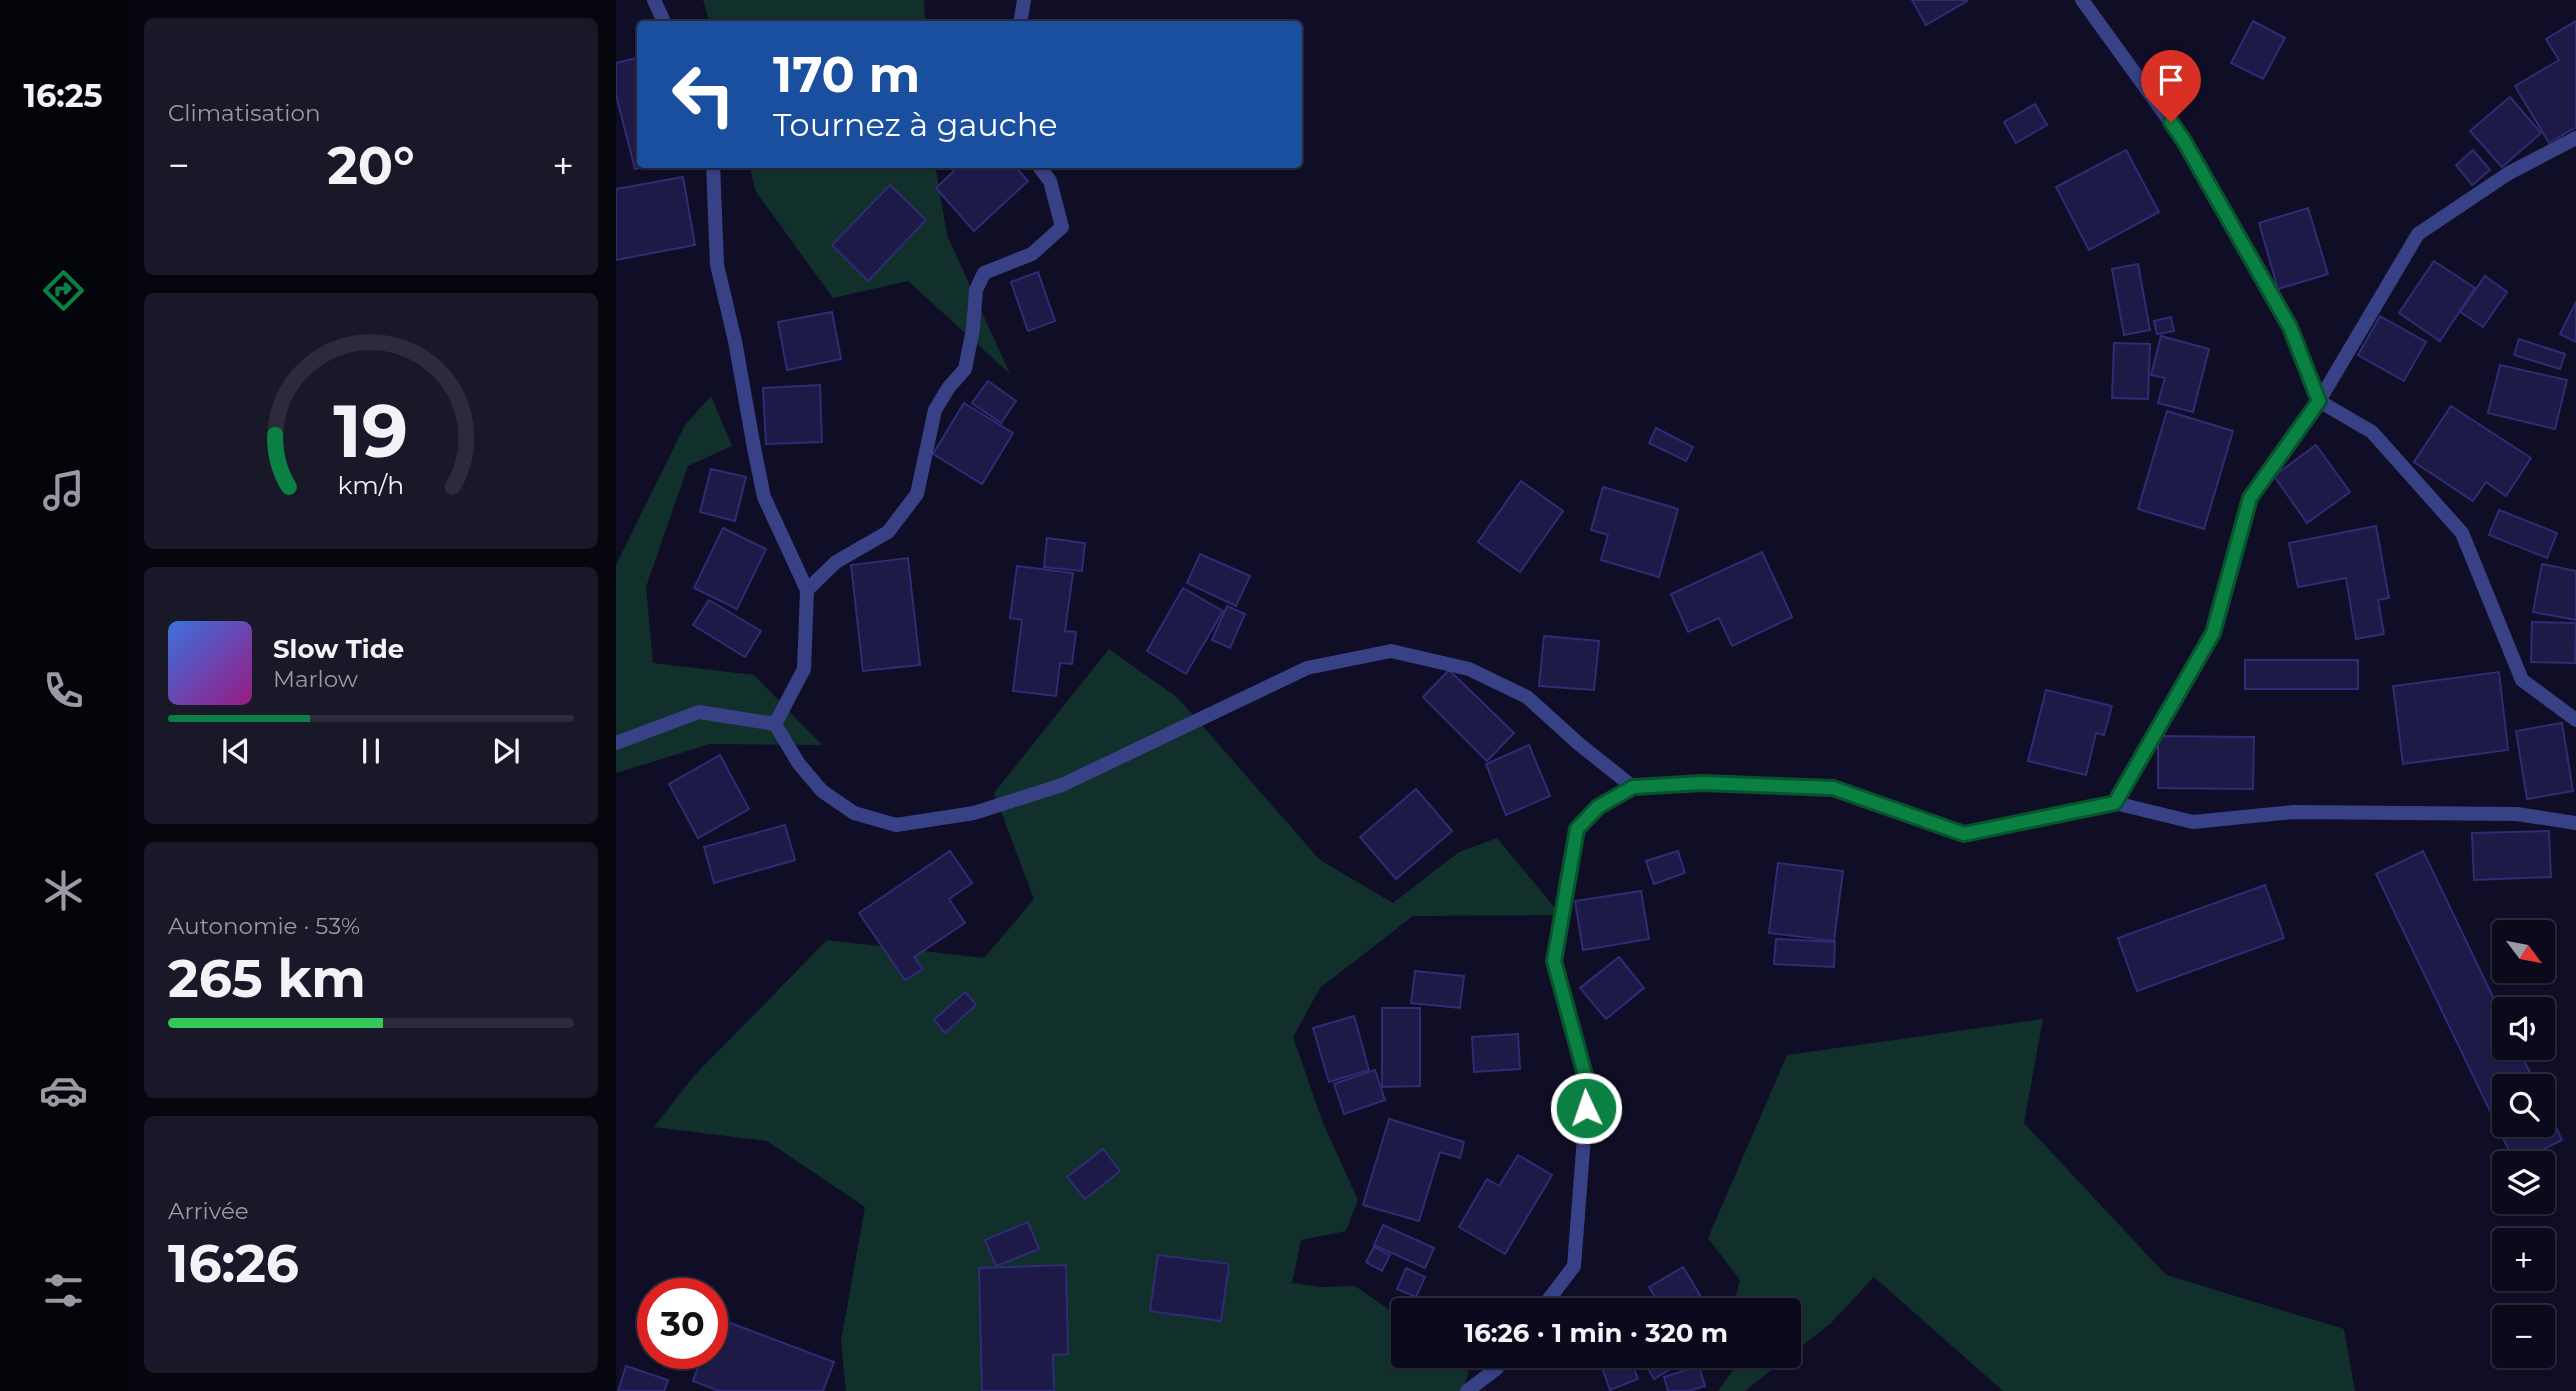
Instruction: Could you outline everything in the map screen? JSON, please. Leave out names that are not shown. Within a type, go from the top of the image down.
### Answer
[{"type":"street","points":[[654,0],[664,21]]},
{"type":"street","points":[[1020,21],[1024,0]]},
{"type":"street","points":[[2082,0],[2184,141],[2290,327],[2319,401],[2372,432],[2462,533],[2522,680],[2576,720]]},
{"type":"street","points":[[2115,803],[2213,633],[2250,498],[2319,401],[2418,233],[2509,173],[2576,138]]},
{"type":"street","points":[[713,168],[717,265],[735,341],[764,497],[807,590],[804,669],[775,724]]},
{"type":"street","points":[[807,590],[836,562],[888,532],[917,494],[935,410],[949,387],[965,369],[973,329],[976,290],[984,273],[1032,254],[1062,227],[1050,181],[1040,168]]},
{"type":"street","points":[[775,724],[799,764],[822,791],[854,813],[896,825],[974,813],[1062,785],[1307,668],[1391,652],[1469,669],[1527,697],[1579,744],[1633,787]]},
{"type":"street","points":[[616,743],[699,712],[775,724]]},
{"type":"street","points":[[1551,1298],[1574,1266],[1588,1086],[1554,961],[1577,829],[1598,807],[1633,787],[1703,783],[1833,788],[1964,834],[2115,803],[2193,822],[2293,812],[2517,814],[2576,823]]},
{"type":"street","points":[[1467,1391],[1496,1368]]},
{"type":"green space","points":[[703,0],[924,0],[925,21],[709,21]]},
{"type":"green space","points":[[750,168],[936,168],[947,235],[1010,374],[908,281],[833,298],[756,192]]},
{"type":"green space","points":[[711,396],[732,446],[688,466],[646,587],[653,663],[754,675],[822,745],[710,744],[616,773],[616,565],[685,425]]},
{"type":"green space","points":[[1109,649],[1178,698],[1320,860],[1393,903],[1459,852],[1497,838],[1561,915],[1413,916],[1320,988],[1293,1037],[1323,1123],[1358,1200],[1346,1231],[1301,1240],[1292,1283],[1321,1287],[1355,1286],[1391,1311],[1391,1368],[1470,1368],[1463,1391],[846,1391],[841,1341],[865,1207],[767,1141],[654,1127],[693,1077],[827,940],[984,958],[1034,899],[994,793]]},
{"type":"green space","points":[[2043,1019],[2024,1123],[2166,1275],[2344,1329],[2355,1391],[2003,1391],[1874,1277],[1831,1323],[1801,1347],[1801,1298],[1735,1298],[1740,1280],[1708,1238],[1787,1055]]},
{"type":"green space","points":[[1735,1368],[1774,1368],[1745,1391],[1718,1391]]},
{"type":"building","points":[[1912,0],[1966,0],[1967,1],[1926,25]]},
{"type":"building","points":[[2253,21],[2285,38],[2263,79],[2231,63]]},
{"type":"building","points":[[2576,21],[2576,127],[2549,143],[2515,86],[2559,60],[2546,39]]},
{"type":"building","points":[[637,58],[638,168],[635,169],[616,95],[616,63]]},
{"type":"building","points":[[2510,97],[2541,133],[2502,167],[2470,131]]},
{"type":"building","points":[[2035,104],[2047,125],[2016,143],[2004,122]]},
{"type":"building","points":[[2126,150],[2159,212],[2089,250],[2056,187]]},
{"type":"building","points":[[2473,150],[2490,170],[2472,185],[2456,165]]},
{"type":"building","points":[[951,168],[1017,168],[1028,181],[974,231],[936,188],[954,171]]},
{"type":"building","points":[[683,177],[695,245],[616,260],[616,189]]},
{"type":"building","points":[[890,185],[926,220],[868,281],[832,245]]},
{"type":"building","points":[[2308,208],[2328,274],[2278,289],[2259,223]]},
{"type":"building","points":[[2434,261],[2475,288],[2440,341],[2399,313]]},
{"type":"building","points":[[2138,264],[2150,330],[2124,335],[2112,269]]},
{"type":"building","points":[[1038,272],[1055,321],[1028,331],[1011,282]]},
{"type":"building","points":[[2485,276],[2507,292],[2483,327],[2460,312]]},
{"type":"building","points":[[2576,302],[2576,342],[2560,334]]},
{"type":"building","points":[[832,312],[841,359],[787,370],[778,322]]},
{"type":"building","points":[[2380,316],[2426,342],[2404,381],[2358,355]]},
{"type":"building","points":[[2171,317],[2174,331],[2157,334],[2154,321]]},
{"type":"building","points":[[2161,336],[2209,349],[2193,412],[2158,403],[2165,378],[2151,375]]},
{"type":"building","points":[[2519,339],[2565,354],[2560,369],[2514,355]]},
{"type":"building","points":[[2114,343],[2150,344],[2148,399],[2112,398]]},
{"type":"building","points":[[2500,365],[2567,380],[2555,429],[2488,413]]},
{"type":"building","points":[[988,381],[1016,401],[1001,423],[972,403]]},
{"type":"building","points":[[820,385],[822,442],[766,444],[763,388]]},
{"type":"building","points":[[964,403],[1013,433],[982,484],[933,454]]},
{"type":"building","points":[[2451,406],[2531,458],[2506,496],[2486,482],[2473,501],[2414,462]]},
{"type":"building","points":[[2167,411],[2233,431],[2204,529],[2138,509]]},
{"type":"building","points":[[1656,428],[1693,447],[1686,461],[1649,443]]},
{"type":"building","points":[[2316,445],[2350,492],[2307,523],[2274,476]]},
{"type":"building","points":[[711,469],[746,477],[735,521],[700,512]]},
{"type":"building","points":[[1521,481],[1563,511],[1520,572],[1478,542]]},
{"type":"building","points":[[1603,487],[1678,509],[1659,577],[1601,560],[1608,535],[1591,530]]},
{"type":"building","points":[[2499,510],[2557,533],[2547,558],[2489,535]]},
{"type":"building","points":[[2376,526],[2389,598],[2378,600],[2384,634],[2356,639],[2346,578],[2298,587],[2289,543]]},
{"type":"building","points":[[723,528],[766,549],[737,609],[694,588]]},
{"type":"building","points":[[1047,538],[1085,543],[1082,571],[1044,567]]},
{"type":"building","points":[[1762,552],[1792,617],[1732,646],[1719,618],[1688,632],[1671,594]]},
{"type":"building","points":[[1200,554],[1250,576],[1236,606],[1187,583]]},
{"type":"building","points":[[908,558],[920,665],[863,671],[851,565]]},
{"type":"building","points":[[2542,564],[2576,571],[2576,620],[2533,612]]},
{"type":"building","points":[[1017,566],[1073,573],[1065,631],[1076,632],[1072,664],[1060,663],[1056,696],[1013,691],[1022,620],[1010,618]]},
{"type":"building","points":[[1183,588],[1223,611],[1186,674],[1147,651]]},
{"type":"building","points":[[709,600],[761,631],[745,657],[693,625]]},
{"type":"building","points":[[1227,606],[1245,614],[1230,648],[1212,640]]},
{"type":"building","points":[[2532,622],[2576,623],[2575,663],[2531,662]]},
{"type":"building","points":[[1544,636],[1599,641],[1594,690],[1539,686]]},
{"type":"building","points":[[2245,660],[2358,660],[2358,689],[2245,689]]},
{"type":"building","points":[[1449,670],[1514,733],[1487,761],[1423,697]]},
{"type":"building","points":[[2499,672],[2508,750],[2403,764],[2393,686]]},
{"type":"building","points":[[2046,690],[2112,706],[2104,735],[2096,733],[2086,775],[2028,761]]},
{"type":"building","points":[[2562,723],[2573,791],[2527,799],[2516,731]]},
{"type":"building","points":[[2158,736],[2254,737],[2253,789],[2158,788]]},
{"type":"building","points":[[1529,745],[1550,796],[1506,815],[1486,764]]},
{"type":"building","points":[[720,755],[749,809],[698,838],[669,784]]},
{"type":"building","points":[[1416,789],[1452,831],[1396,879],[1360,837]]},
{"type":"building","points":[[785,825],[795,860],[714,883],[704,847]]},
{"type":"building","points":[[2549,831],[2551,877],[2474,880],[2472,833]]},
{"type":"building","points":[[950,851],[972,883],[949,899],[965,923],[914,957],[923,969],[905,980],[859,913]]},
{"type":"building","points":[[1678,851],[1685,873],[1654,884],[1646,861]]},
{"type":"building","points":[[2423,851],[2493,997],[2492,1060],[2524,1060],[2531,1074],[2492,1074],[2492,1115],[2376,874]]},
{"type":"building","points":[[1778,863],[1843,871],[1834,941],[1769,933]]},
{"type":"building","points":[[2265,885],[2284,938],[2137,991],[2118,938]]},
{"type":"building","points":[[1641,891],[1649,939],[1583,950],[1575,901]]},
{"type":"building","points":[[1776,939],[1835,942],[1834,967],[1774,964]]},
{"type":"building","points":[[1619,957],[1644,988],[1606,1019],[1580,988]]},
{"type":"building","points":[[1415,971],[1464,976],[1460,1008],[1411,1003]]},
{"type":"building","points":[[965,992],[976,1005],[945,1033],[934,1020]]},
{"type":"building","points":[[1382,1008],[1420,1008],[1420,1086],[1382,1087]]},
{"type":"building","points":[[1354,1016],[1369,1070],[1329,1082],[1313,1028]]},
{"type":"building","points":[[1518,1034],[1520,1069],[1474,1072],[1472,1037]]},
{"type":"building","points":[[1375,1070],[1385,1100],[1344,1114],[1334,1084]]},
{"type":"building","points":[[1389,1119],[1464,1142],[1460,1158],[1440,1152],[1419,1221],[1363,1205]]},
{"type":"building","points":[[2555,1125],[2562,1140],[2540,1151],[2509,1151],[2502,1137],[2555,1137]]},
{"type":"building","points":[[1103,1149],[1120,1171],[1085,1199],[1067,1177]]},
{"type":"building","points":[[1518,1155],[1552,1175],[1505,1254],[1459,1227],[1487,1179],[1499,1186]]},
{"type":"building","points":[[1028,1222],[1039,1249],[996,1266],[985,1240]]},
{"type":"building","points":[[1383,1225],[1434,1248],[1425,1268],[1374,1245]]},
{"type":"building","points":[[1374,1247],[1390,1255],[1382,1271],[1366,1262]]},
{"type":"building","points":[[1158,1255],[1229,1264],[1221,1321],[1150,1311]]},
{"type":"building","points":[[1066,1265],[1068,1354],[1053,1355],[1054,1391],[982,1391],[979,1268]]},
{"type":"building","points":[[1683,1267],[1700,1295],[1695,1298],[1656,1298],[1649,1287]]},
{"type":"building","points":[[1406,1268],[1425,1277],[1416,1297],[1397,1289]]},
{"type":"building","points":[[728,1322],[834,1362],[823,1391],[719,1391],[693,1381],[697,1369],[728,1369]]},
{"type":"building","points":[[626,1366],[668,1380],[664,1391],[618,1391]]},
{"type":"building","points":[[1602,1368],[1634,1368],[1638,1379],[1610,1390]]},
{"type":"building","points":[[1648,1368],[1672,1368],[1654,1379]]},
{"type":"building","points":[[1700,1368],[1705,1386],[1688,1391],[1668,1391],[1664,1377]]},
{"type":"route","points":[[1586,1108],[1588,1086],[1554,961],[1577,829],[1598,807],[1633,787],[1703,783],[1833,788],[1964,834],[2115,803],[2213,633],[2250,498],[2319,401],[2290,327],[2171,122]]}]
